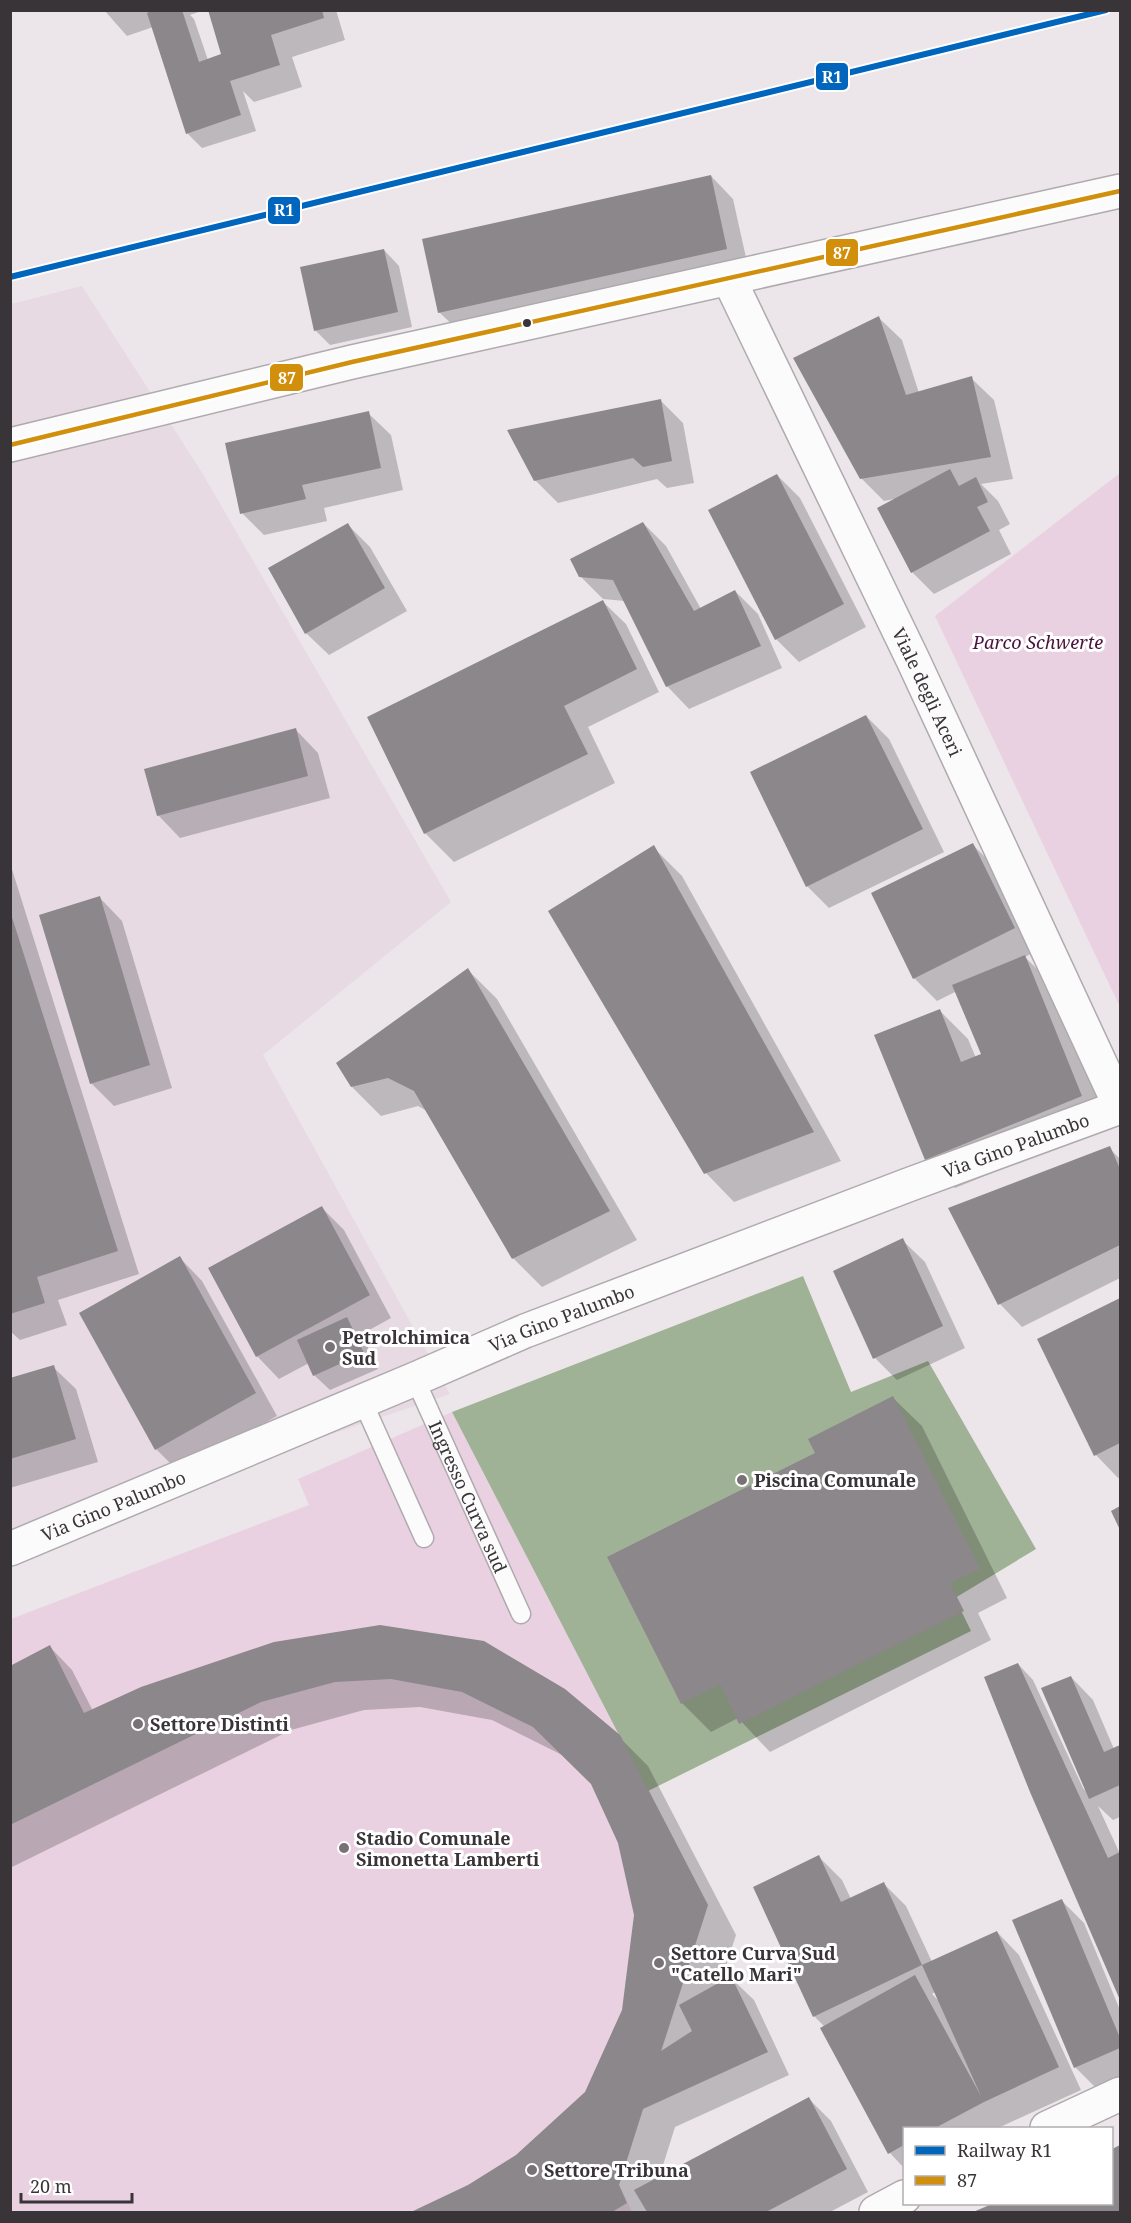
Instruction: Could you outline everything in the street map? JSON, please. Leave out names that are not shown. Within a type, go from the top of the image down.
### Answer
[{"type":"street","points":[[10,445],[352,362],[1120,191]]},
{"type":"street","name":"Viale degli Aceri","points":[[729,279],[908,649],[1120,1107]]},
{"type":"street","name":"Via Gino Palumbo","points":[[10,1548],[416,1379],[525,1331],[1120,1107]]},
{"type":"street","points":[[1049,2127],[1120,2094]]},
{"type":"street","points":[[876,2212],[903,2198]]},
{"type":"lane","name":"Ingresso Curva sud","points":[[416,1379],[521,1614]]},
{"type":"lane","points":[[362,1400],[424,1538]]},
{"type":"shaded area","points":[[82,286],[201,471],[451,902],[263,1055],[450,1394],[11,1543],[11,304]]},
{"type":"shaded area","name":"Piscina Comunale","points":[[803,1276],[851,1392],[928,1361],[1036,1549],[955,1598],[971,1631],[648,1791],[452,1412]]},
{"type":"green space","name":"Parco Schwerte","points":[[1120,473],[1120,1007],[935,616]]},
{"type":"green space","name":"Stadio Comunale Simonetta Lamberti","points":[[452,1412],[708,1905],[619,2185],[632,2212],[11,2212],[11,1619],[309,1505],[298,1479]]},
{"type":"building","points":[[153,10],[182,10],[199,62],[221,54],[208,10],[322,10],[324,18],[271,35],[280,65],[230,81],[241,115],[186,134],[147,13]]},
{"type":"building","points":[[711,175],[727,249],[438,313],[422,239]]},
{"type":"building","points":[[384,249],[398,312],[314,331],[300,267]]},
{"type":"building","points":[[879,316],[906,395],[972,376],[991,457],[860,479],[793,358]]},
{"type":"building","points":[[661,399],[672,461],[643,467],[633,458],[534,481],[507,430]]},
{"type":"building","points":[[369,411],[381,468],[302,485],[306,499],[240,514],[225,443]]},
{"type":"building","points":[[950,469],[959,486],[976,477],[988,502],[977,507],[990,531],[911,573],[877,508]]},
{"type":"building","points":[[777,474],[844,604],[775,640],[708,510]]},
{"type":"building","points":[[643,522],[694,611],[735,590],[761,646],[666,687],[613,580],[579,577],[570,559]]},
{"type":"building","points":[[348,523],[385,588],[305,634],[268,568]]},
{"type":"building","points":[[603,600],[637,669],[564,706],[588,754],[424,834],[367,717]]},
{"type":"building","points":[[866,715],[923,829],[806,887],[750,772]]},
{"type":"building","points":[[296,728],[308,776],[157,816],[144,769]]},
{"type":"building","points":[[973,843],[1015,928],[913,979],[871,893]]},
{"type":"building","points":[[654,845],[814,1132],[704,1174],[548,911]]},
{"type":"building","points":[[100,896],[150,1065],[90,1084],[39,915]]},
{"type":"building","points":[[10,911],[118,1251],[37,1277],[45,1303],[10,1314]]},
{"type":"building","points":[[1025,955],[1082,1096],[925,1160],[874,1035],[940,1009],[961,1062],[981,1054],[952,985]]},
{"type":"building","points":[[468,968],[610,1211],[512,1259],[414,1091],[388,1078],[351,1087],[336,1063]]},
{"type":"building","points":[[1110,1146],[1120,1169],[1120,1245],[998,1305],[948,1208]]},
{"type":"building","points":[[322,1206],[370,1295],[256,1357],[208,1268]]},
{"type":"building","points":[[903,1238],[943,1326],[873,1359],[833,1271]]},
{"type":"building","points":[[180,1256],[256,1393],[155,1450],[79,1313]]},
{"type":"building","points":[[1120,1298],[1120,1443],[1094,1456],[1037,1339]]},
{"type":"building","name":"Petrolchimica Sud","points":[[347,1317],[364,1353],[313,1376],[297,1340]]},
{"type":"building","points":[[54,1365],[76,1439],[10,1459],[10,1378]]},
{"type":"building","points":[[893,1396],[980,1569],[950,1583],[964,1611],[739,1724],[720,1684],[681,1704],[607,1557],[815,1453],[808,1439]]},
{"type":"building","points":[[1120,1506],[1120,1530],[1111,1511]]},
{"type":"building","points":[[380,1625],[484,1641],[565,1689],[620,1735],[708,1905],[661,2051],[692,2031],[679,2005],[731,1976],[768,2052],[643,2109],[619,2185],[627,2203],[612,2212],[411,2212],[468,2185],[516,2155],[585,2092],[622,2010],[634,1915],[618,1843],[591,1784],[533,1727],[462,1692],[391,1679],[335,1682],[261,1702],[10,1825],[10,1666],[50,1645],[84,1713],[141,1687],[274,1642]]},
{"type":"building","points":[[1018,1663],[1108,1858],[1120,1852],[1120,2000],[1030,1792],[984,1677]]},
{"type":"building","points":[[1071,1676],[1104,1752],[1120,1745],[1120,1785],[1089,1799],[1041,1688]]},
{"type":"building","points":[[819,1855],[841,1902],[884,1882],[922,1965],[813,2017],[753,1887]]},
{"type":"building","points":[[1062,1899],[1120,2038],[1120,2048],[1074,2068],[1012,1920]]},
{"type":"building","points":[[997,1931],[1059,2067],[937,2127],[903,2127],[903,2146],[888,2154],[820,2028],[915,1975],[981,2096],[922,1965]]},
{"type":"building","points":[[809,2097],[847,2169],[766,2212],[647,2212],[634,2190]]},
{"type":"building","points":[[1120,2145],[1120,2212],[973,2212],[990,2205],[1113,2205],[1113,2148]]},
{"type":"rail line","name":"R1","points":[[10,277],[1106,10]]},
{"type":"transit line","name":"87","points":[[10,445],[352,362],[1120,191]]},
{"type":"place","name":"Petrolchimica Sud","points":[[330,1347]]},
{"type":"place","name":"Piscina Comunale","points":[[742,1480]]},
{"type":"place","name":"Settore Distinti","points":[[138,1724]]},
{"type":"place","name":"Stadio Comunale Simonetta Lamberti","points":[[344,1848]]},
{"type":"place","name":"Settore Curva Sud \"Catello Mari\"","points":[[659,1963]]},
{"type":"place","name":"Settore Tribuna","points":[[532,2170]]}]
